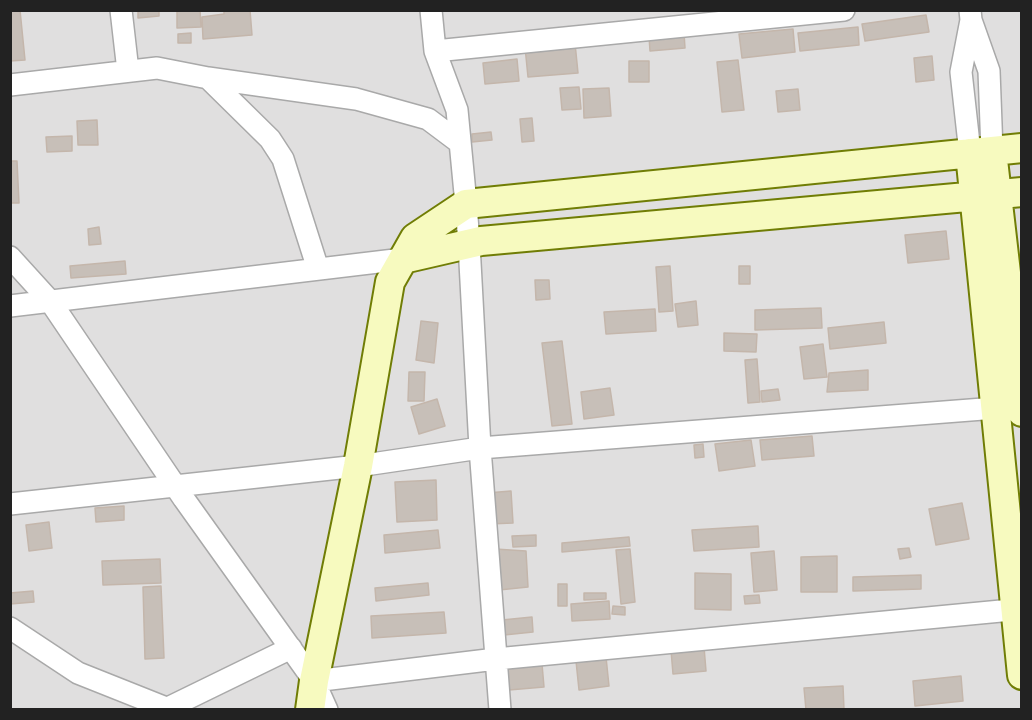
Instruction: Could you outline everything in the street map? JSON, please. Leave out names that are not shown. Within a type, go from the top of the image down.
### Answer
[{"type":"street","points":[[121,10],[128,71]]},
{"type":"street","points":[[431,10],[435,51],[457,110],[469,244],[480,448],[500,710]]},
{"type":"street","points":[[435,51],[843,10]]},
{"type":"street","points":[[971,15],[989,71],[981,152],[997,194],[1015,408],[1018,610],[1022,675]]},
{"type":"street","points":[[10,85],[157,68],[208,78],[356,99],[428,118],[460,143]]},
{"type":"street","points":[[208,78],[270,139],[284,159],[318,269]]},
{"type":"street","points":[[310,710],[358,466],[390,282],[415,238],[466,204],[1022,148]]},
{"type":"street","points":[[10,306],[403,259],[481,241],[997,194]]},
{"type":"street","points":[[10,257],[50,301],[175,485],[314,681],[327,710]]},
{"type":"street","points":[[10,504],[358,466],[480,448],[1015,408]]},
{"type":"street","points":[[314,681],[496,658],[1018,610]]},
{"type":"street","points":[[10,628],[78,673],[169,709],[291,648]]},
{"type":"shaded area","points":[[11,11],[1021,11],[1021,709],[11,709]]},
{"type":"building","points":[[10,10],[20,10],[25,60],[10,61]]},
{"type":"building","points":[[138,10],[159,10],[159,16],[138,18]]},
{"type":"building","points":[[177,10],[200,10],[201,27],[177,28]]},
{"type":"building","points":[[224,10],[250,10],[252,35],[203,39],[202,17],[224,14]]},
{"type":"building","points":[[926,15],[929,32],[865,41],[862,24]]},
{"type":"building","points":[[858,27],[859,45],[800,51],[798,33]]},
{"type":"building","points":[[793,29],[795,52],[742,58],[739,34]]},
{"type":"building","points":[[191,33],[191,43],[178,43],[178,34]]},
{"type":"building","points":[[684,33],[685,48],[650,51],[649,36]]},
{"type":"building","points":[[575,43],[578,73],[528,77],[525,47]]},
{"type":"building","points":[[932,56],[934,80],[916,82],[914,58]]},
{"type":"building","points":[[517,59],[519,81],[485,84],[483,63]]},
{"type":"building","points":[[738,60],[744,110],[722,112],[717,62]]},
{"type":"building","points":[[629,61],[649,61],[649,82],[629,82]]},
{"type":"building","points":[[579,87],[581,109],[562,110],[560,88]]},
{"type":"building","points":[[609,88],[611,116],[584,118],[583,89]]},
{"type":"building","points":[[798,89],[800,110],[778,112],[776,91]]},
{"type":"building","points":[[532,118],[534,141],[522,142],[520,119]]},
{"type":"building","points":[[97,120],[98,145],[78,145],[77,121]]},
{"type":"building","points":[[491,132],[492,140],[472,142],[472,134]]},
{"type":"building","points":[[72,136],[72,151],[47,152],[46,137]]},
{"type":"building","points":[[10,161],[17,161],[19,203],[10,203]]},
{"type":"building","points":[[99,227],[101,244],[89,245],[88,229]]},
{"type":"building","points":[[946,231],[949,259],[908,263],[905,235]]},
{"type":"building","points":[[125,261],[126,274],[71,278],[70,266]]},
{"type":"building","points":[[670,266],[673,311],[659,312],[656,267]]},
{"type":"building","points":[[739,266],[750,266],[750,284],[739,284]]},
{"type":"building","points":[[535,280],[549,280],[550,299],[536,300]]},
{"type":"building","points":[[696,301],[698,325],[678,327],[675,304]]},
{"type":"building","points":[[821,308],[822,328],[755,330],[755,310]]},
{"type":"building","points":[[655,309],[656,331],[606,334],[604,312]]},
{"type":"building","points":[[421,321],[438,323],[434,363],[416,360]]},
{"type":"building","points":[[884,322],[886,343],[830,349],[828,328]]},
{"type":"building","points":[[724,333],[757,334],[756,352],[724,351]]},
{"type":"building","points":[[562,341],[572,424],[552,426],[542,343]]},
{"type":"building","points":[[823,344],[827,377],[804,379],[800,347]]},
{"type":"building","points":[[757,359],[760,402],[748,403],[745,360]]},
{"type":"building","points":[[868,370],[868,390],[827,392],[829,373]]},
{"type":"building","points":[[409,372],[425,372],[424,401],[408,401]]},
{"type":"building","points":[[610,388],[614,415],[584,419],[581,392]]},
{"type":"building","points":[[778,389],[780,400],[762,402],[761,391]]},
{"type":"building","points":[[437,399],[445,426],[419,434],[411,407]]},
{"type":"building","points":[[812,436],[814,456],[762,460],[760,440]]},
{"type":"building","points":[[751,440],[755,466],[719,471],[715,444]]},
{"type":"building","points":[[703,444],[704,457],[695,458],[694,445]]},
{"type":"building","points":[[436,480],[437,520],[397,522],[395,482]]},
{"type":"building","points":[[511,491],[513,523],[489,524],[487,493]]},
{"type":"building","points":[[962,503],[969,539],[936,545],[929,509]]},
{"type":"building","points":[[124,506],[124,520],[96,522],[95,508]]},
{"type":"building","points":[[49,522],[52,548],[29,551],[26,525]]},
{"type":"building","points":[[758,526],[759,547],[694,551],[692,530]]},
{"type":"building","points":[[438,530],[440,548],[385,553],[384,535]]},
{"type":"building","points":[[536,535],[536,546],[513,547],[512,536]]},
{"type":"building","points":[[629,537],[630,546],[562,552],[562,543]]},
{"type":"building","points":[[909,548],[911,557],[900,559],[898,549]]},
{"type":"building","points":[[495,549],[526,551],[528,587],[499,590]]},
{"type":"building","points":[[630,549],[635,602],[621,604],[616,550]]},
{"type":"building","points":[[774,551],[777,590],[754,592],[751,553]]},
{"type":"building","points":[[837,556],[837,592],[801,592],[801,557]]},
{"type":"building","points":[[160,559],[161,583],[103,585],[102,561]]},
{"type":"building","points":[[695,573],[731,574],[731,610],[695,609]]},
{"type":"building","points":[[921,575],[921,589],[853,591],[853,577]]},
{"type":"building","points":[[428,583],[429,595],[376,601],[375,588]]},
{"type":"building","points":[[558,584],[567,584],[567,606],[558,606]]},
{"type":"building","points":[[161,586],[164,658],[145,659],[143,587]]},
{"type":"building","points":[[33,591],[34,602],[10,604],[10,593]]},
{"type":"building","points":[[584,593],[606,593],[606,599],[584,600]]},
{"type":"building","points":[[759,595],[760,603],[745,604],[744,596]]},
{"type":"building","points":[[609,601],[610,619],[572,621],[571,604]]},
{"type":"building","points":[[613,606],[625,607],[625,615],[612,614]]},
{"type":"building","points":[[444,612],[446,633],[372,638],[371,616]]},
{"type":"building","points":[[532,617],[533,632],[504,635],[502,620]]},
{"type":"building","points":[[704,647],[706,671],[673,674],[671,650]]},
{"type":"building","points":[[606,657],[609,686],[579,690],[576,661]]},
{"type":"building","points":[[542,664],[544,687],[509,690],[507,667]]},
{"type":"building","points":[[961,676],[963,701],[915,706],[913,681]]},
{"type":"building","points":[[843,686],[844,710],[806,710],[804,688]]}]
